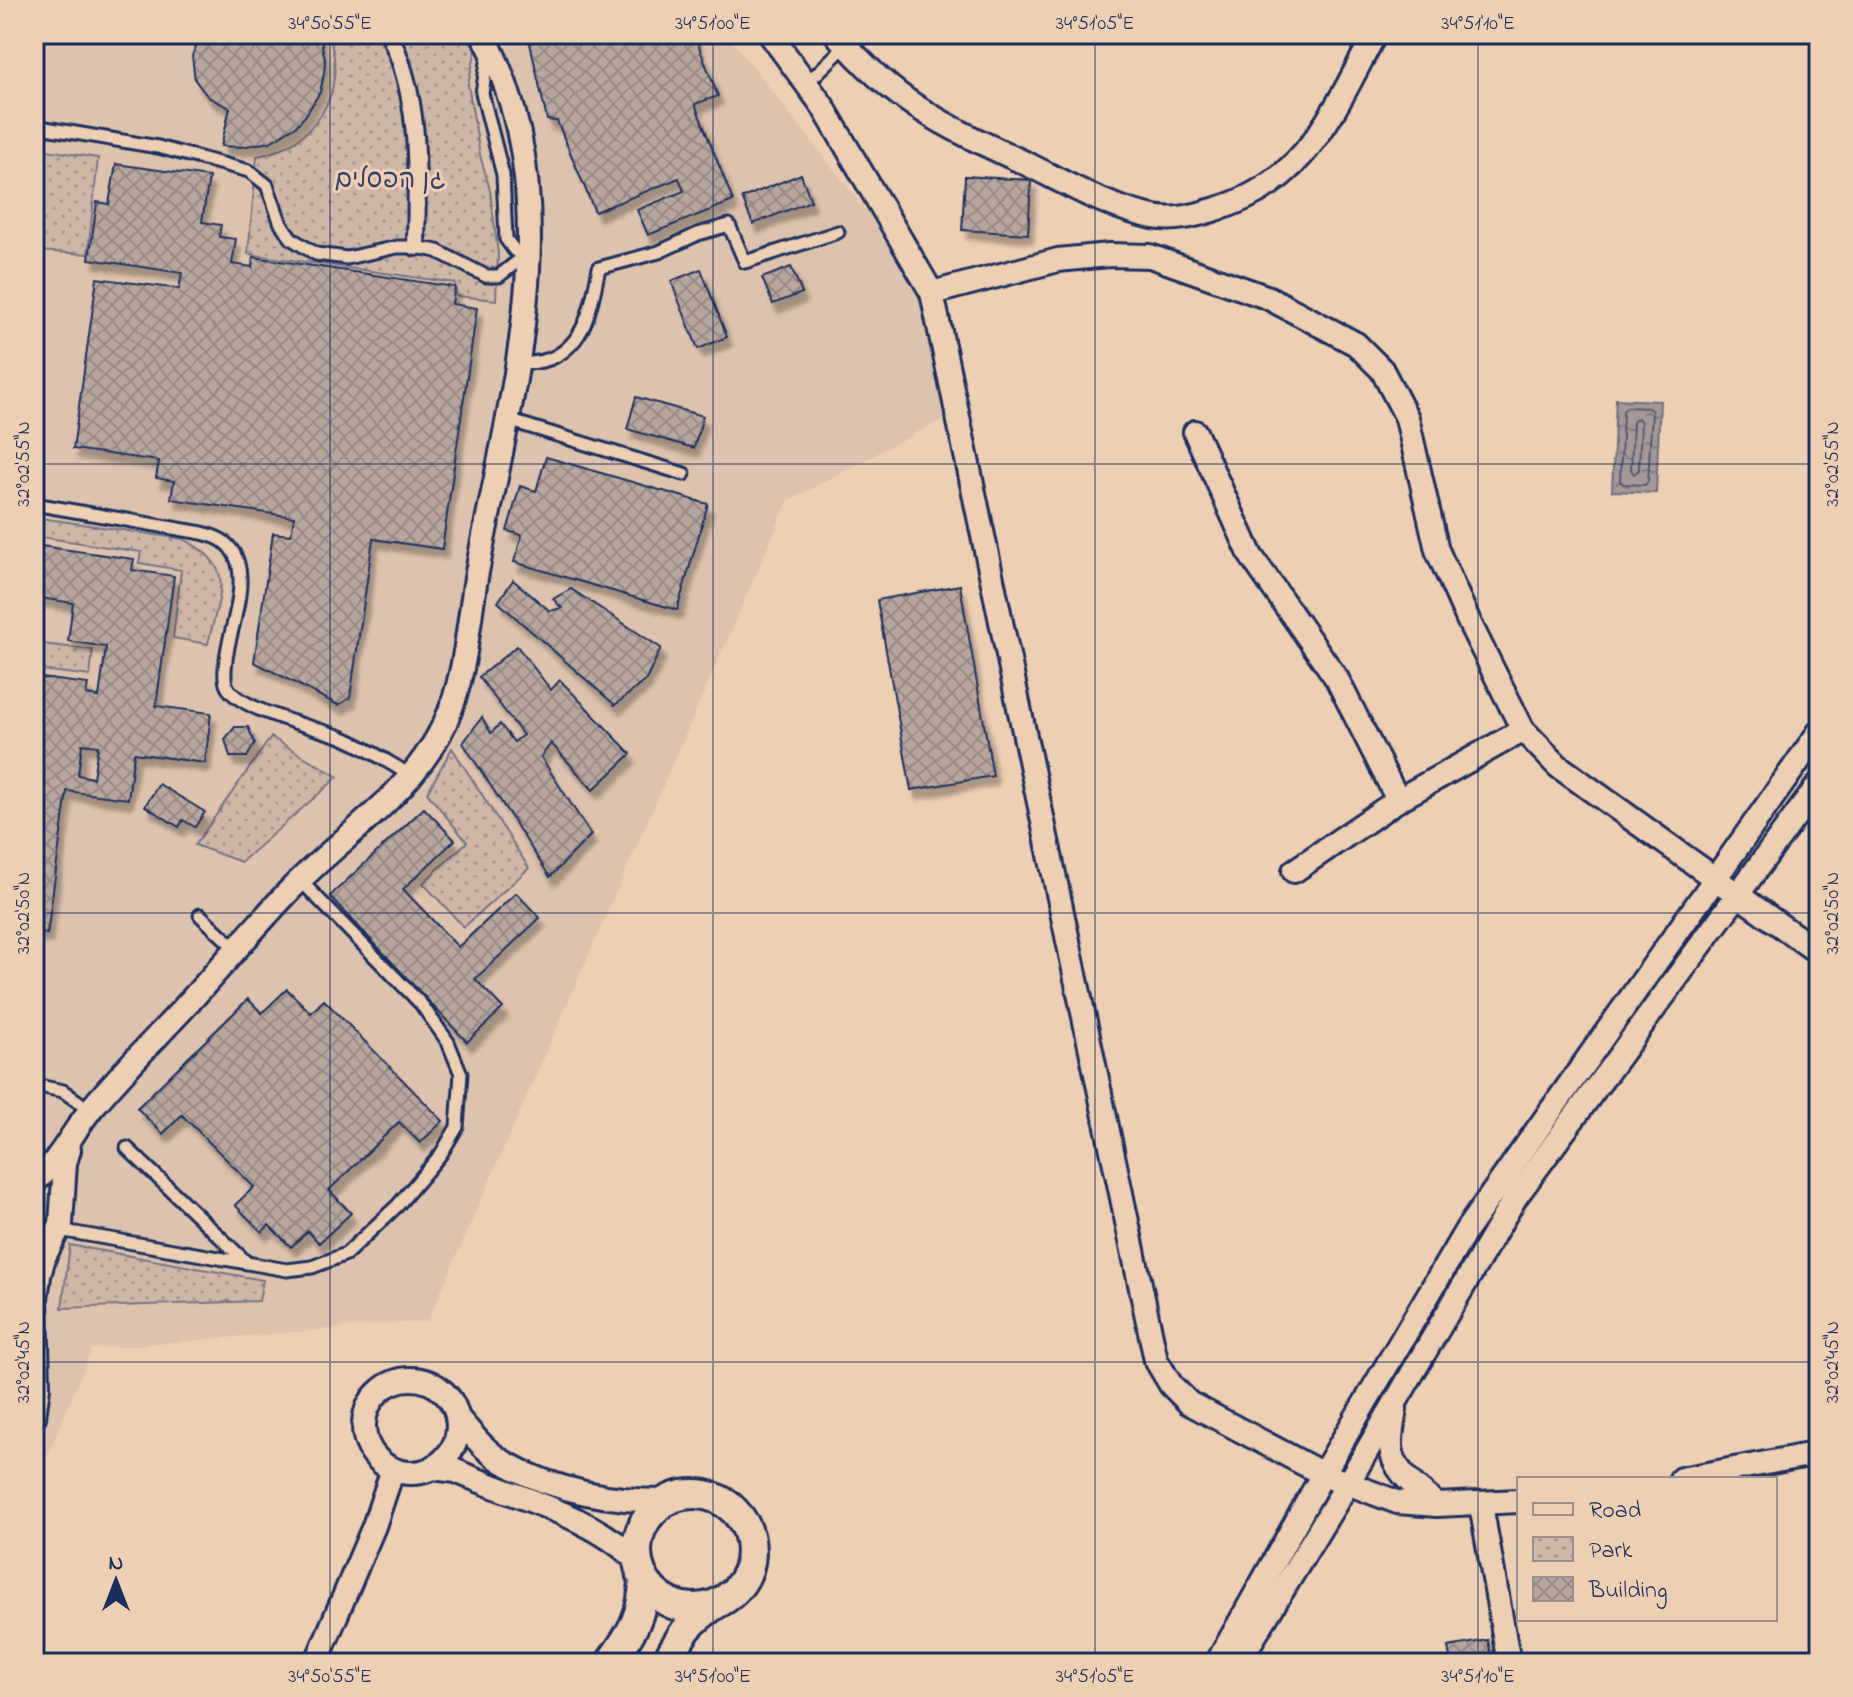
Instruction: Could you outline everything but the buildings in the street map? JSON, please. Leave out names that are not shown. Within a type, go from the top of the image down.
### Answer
[{"type":"street","points":[[389,34],[401,61],[413,109],[416,247]]},
{"type":"street","points":[[770,34],[822,105],[932,293],[1156,1360],[1171,1385],[1189,1403],[1323,1474],[1397,1502],[1481,1505],[1517,1501]]},
{"type":"street","points":[[838,42],[915,106],[975,139],[1128,211],[1157,218],[1182,219],[1238,203],[1286,174],[1313,145],[1375,34]]},
{"type":"street","points":[[34,1182],[52,1165],[90,1110],[300,880],[406,784],[445,723],[455,694],[508,420],[530,219],[514,111],[486,41]]},
{"type":"street","points":[[932,293],[1058,260],[1109,255],[1150,256],[1269,298],[1356,344],[1382,370],[1407,418],[1437,550],[1523,730],[1558,766],[1819,953]]},
{"type":"street","points":[[1195,432],[1251,556],[1337,679],[1398,800]]},
{"type":"street","points":[[1294,871],[1398,800],[1523,730]]},
{"type":"street","points":[[1217,1663],[1323,1474],[1467,1229],[1819,732]]},
{"type":"street","points":[[1238,1663],[1515,1198],[1819,784]]},
{"type":"street","points":[[34,1417],[38,1387],[35,1296],[44,1257],[58,1225],[65,1163],[75,1133]]},
{"type":"street","points":[[34,1188],[51,1195],[58,1225],[49,1242],[34,1247]]},
{"type":"street","points":[[666,1663],[683,1631],[694,1619],[718,1603],[738,1587],[748,1568],[750,1541],[744,1524],[732,1509],[716,1499],[698,1494],[665,1501],[606,1497],[551,1483],[507,1464],[483,1447],[457,1417],[449,1399],[429,1383],[419,1380],[400,1381],[382,1389],[369,1404],[364,1433],[367,1443],[377,1459],[393,1469],[406,1473],[433,1468],[456,1471],[588,1525],[622,1545],[663,1599],[688,1608],[718,1603]]},
{"type":"street","points":[[1396,1399],[1391,1447],[1395,1461],[1403,1475],[1437,1505]]},
{"type":"street","points":[[433,1468],[452,1448],[457,1435],[457,1417]]},
{"type":"street","points":[[1692,1477],[1819,1453]]},
{"type":"street","points":[[316,1663],[374,1526],[393,1469]]},
{"type":"street","points":[[610,1663],[641,1615],[638,1537],[644,1521],[665,1501]]},
{"type":"street","points":[[1481,1505],[1509,1663]]},
{"type":"lane","points":[[806,84],[838,42]]},
{"type":"lane","points":[[34,126],[158,147],[249,171],[267,185],[281,224],[292,239],[316,254],[347,258],[397,247],[416,247],[446,255],[486,276],[499,276],[526,259]]},
{"type":"lane","points":[[515,365],[553,358],[571,345],[587,322],[599,268],[659,252],[698,234],[729,225],[745,262],[838,232]]},
{"type":"lane","points":[[508,420],[684,474]]},
{"type":"lane","points":[[34,504],[202,533],[222,540],[234,552],[239,564],[240,581],[225,664],[225,683],[230,692],[242,701],[273,714],[344,738],[412,776]]},
{"type":"lane","points":[[58,1225],[287,1270],[312,1267],[346,1254],[374,1230],[441,1154],[457,1127],[461,1074],[448,1042],[421,1004],[300,880]]},
{"type":"lane","points":[[200,915],[237,950]]},
{"type":"lane","points":[[34,1085],[63,1091],[90,1110]]},
{"type":"lane","points":[[127,1148],[246,1262]]},
{"type":"shaded area","points":[[34,34],[727,34],[872,218],[923,305],[948,416],[788,501],[428,1321],[92,1349],[34,1488]]},
{"type":"green space","name":"גן הפסלים","points":[[328,34],[465,34],[476,50],[468,84],[480,155],[490,190],[498,254],[496,300],[457,296],[455,283],[248,254],[257,156],[296,141],[311,128],[322,112],[334,75],[334,55]]},
{"type":"green space","points":[[34,148],[98,158],[88,254],[34,251]]},
{"type":"green space","points":[[34,517],[183,539],[201,549],[212,560],[221,583],[208,644],[173,638],[181,570],[139,563],[141,552],[34,536]]},
{"type":"green space","points":[[34,643],[93,650],[90,676],[34,669]]},
{"type":"green space","points":[[271,737],[338,777],[241,862],[195,845]]},
{"type":"green space","points":[[452,748],[529,868],[464,927],[423,883],[467,842],[427,793]]},
{"type":"green space","points":[[70,1245],[263,1280],[259,1301],[62,1308]]},
{"type":"water","points":[[1616,399],[1660,401],[1656,493],[1612,491]]}]
